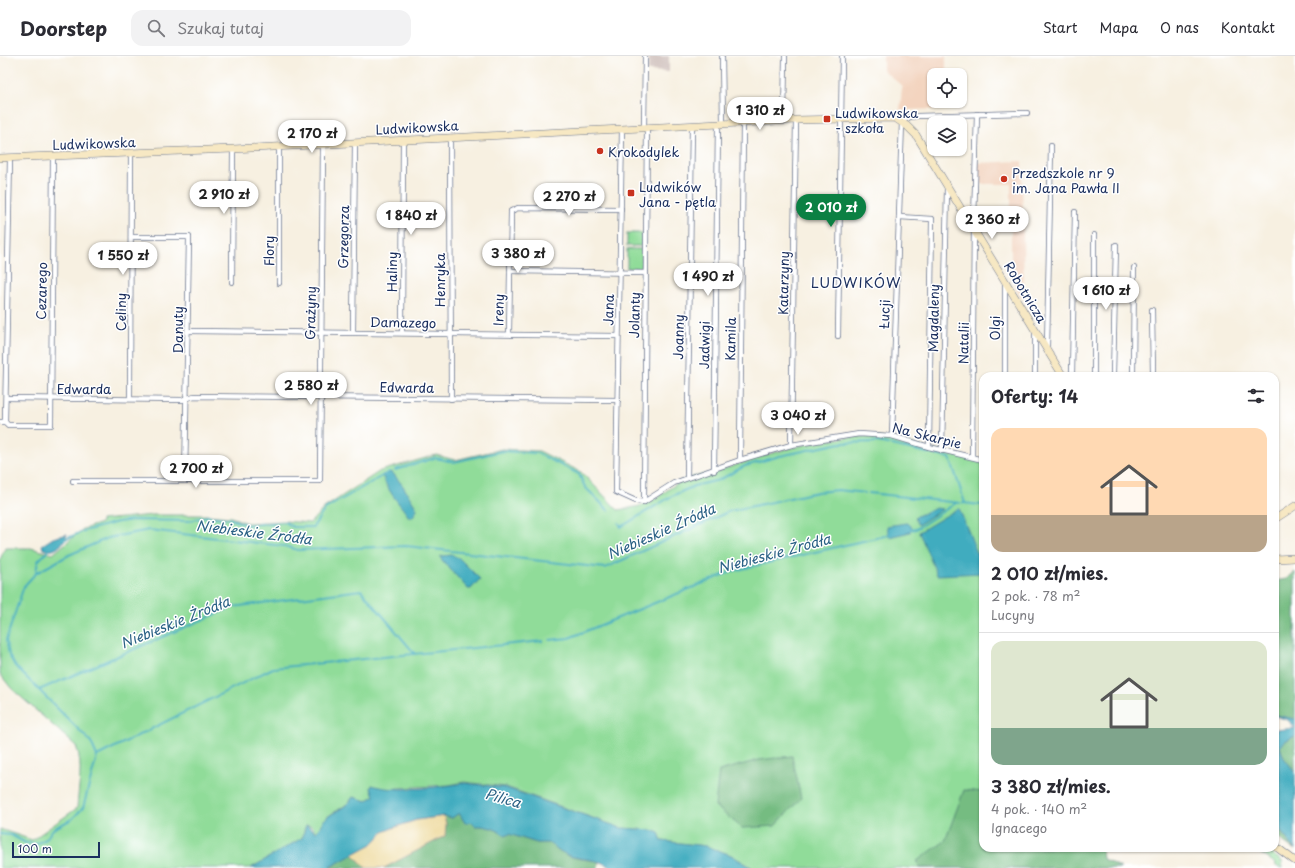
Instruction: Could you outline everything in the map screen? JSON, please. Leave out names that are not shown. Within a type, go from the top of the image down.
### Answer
[{"type":"street","points":[[645,56],[646,127]]},
{"type":"street","points":[[721,124],[722,56]]},
{"type":"street","points":[[784,121],[785,56]]},
{"type":"street","points":[[838,336],[842,56]]},
{"type":"street","name":"Ludwikowska","points":[[0,158],[233,149],[743,122],[888,117],[902,121],[910,117],[1027,113]]},
{"type":"street","name":"Natalii","points":[[972,457],[977,114]]},
{"type":"street","name":"Katarzyny","points":[[791,445],[796,120]]},
{"type":"street","name":"Robotnicza","points":[[902,121],[916,135],[1060,372]]},
{"type":"street","name":"Łucji","points":[[892,436],[902,121]]},
{"type":"street","name":"Kamila","points":[[740,460],[743,122]]},
{"type":"street","name":"Jadwigi","points":[[714,471],[721,124]]},
{"type":"street","name":"Joanny","points":[[687,478],[692,125]]},
{"type":"street","name":"Jolanty","points":[[644,502],[646,127]]},
{"type":"street","name":"Jana","points":[[622,128],[616,492],[636,501],[644,502]]},
{"type":"street","name":"Henryka","points":[[450,137],[451,399]]},
{"type":"street","name":"Haliny","points":[[402,140],[402,333]]},
{"type":"street","name":"Grzegorza","points":[[353,332],[355,142]]},
{"type":"street","name":"Grażyny","points":[[185,481],[320,482],[323,144]]},
{"type":"street","name":"Flory","points":[[279,146],[279,283]]},
{"type":"street","points":[[1047,350],[1051,146]]},
{"type":"street","points":[[232,282],[233,149]]},
{"type":"street","name":"Celiny","points":[[130,399],[131,153]]},
{"type":"street","name":"Cezarego","points":[[3,422],[8,424],[51,425],[53,156]]},
{"type":"street","points":[[3,422],[6,398],[10,158]]},
{"type":"street","name":"Magdaleny","points":[[942,451],[947,185]]},
{"type":"street","name":"Ireny","points":[[509,334],[511,211],[518,208],[621,209]]},
{"type":"street","points":[[1072,372],[1075,212]]},
{"type":"street","points":[[899,217],[932,219],[929,447]]},
{"type":"street","points":[[1094,236],[1094,372]]},
{"type":"street","name":"Danuty","points":[[131,237],[189,237],[188,397],[186,405],[185,481]]},
{"type":"street","points":[[1113,372],[1116,246]]},
{"type":"street","points":[[1133,372],[1134,268]]},
{"type":"street","points":[[510,271],[646,273]]},
{"type":"street","name":"Olgi","points":[[1005,279],[1005,372]]},
{"type":"street","points":[[1152,310],[1153,372]]},
{"type":"street","points":[[1035,330],[1035,372]]},
{"type":"street","name":"Damazego","points":[[188,331],[618,336]]},
{"type":"street","name":"Edwarda","points":[[6,398],[182,400],[194,396],[618,400]]},
{"type":"street","name":"Na Skarpie","points":[[644,502],[674,483],[714,471],[740,460],[791,445],[859,434],[892,436],[942,451],[979,459]]},
{"type":"street","points":[[73,480],[185,481]]},
{"type":"street","points":[[1279,516],[1295,506]]},
{"type":"street","points":[[1279,559],[1295,558]]},
{"type":"street","points":[[1279,849],[1295,862]]},
{"type":"shaded area","points":[[649,56],[669,56],[669,72],[648,71]]},
{"type":"shaded area","points":[[883,56],[946,56],[946,68],[927,68],[927,108],[946,109],[900,110],[902,86],[883,70]]},
{"type":"shaded area","points":[[1022,161],[1024,298],[1022,298],[1016,289],[1016,278],[1011,277],[1011,184],[977,184],[978,163]]},
{"type":"green space","points":[[627,233],[642,233],[642,246],[627,246]]},
{"type":"green space","points":[[627,249],[642,249],[642,268],[627,268]]},
{"type":"green space","points":[[869,436],[893,440],[979,461],[979,852],[1027,852],[1103,859],[1121,868],[753,868],[731,855],[706,846],[662,841],[659,833],[651,830],[621,828],[506,787],[464,782],[449,785],[381,789],[372,785],[371,788],[374,796],[366,801],[353,797],[347,804],[325,819],[316,832],[311,826],[306,825],[302,838],[251,868],[0,868],[0,829],[32,840],[77,808],[80,777],[80,761],[76,746],[11,688],[0,674],[0,560],[5,548],[31,548],[53,554],[83,529],[101,523],[101,520],[153,515],[207,515],[231,517],[247,523],[285,521],[310,523],[324,508],[380,471],[436,455],[455,460],[502,449],[539,451],[581,472],[618,510],[645,504],[686,479],[716,472],[791,448],[849,437]]},
{"type":"green space","points":[[1295,572],[1295,719],[1279,716],[1279,580],[1286,579]]},
{"type":"green space","points":[[1295,736],[1295,772],[1284,758],[1280,747],[1283,742]]},
{"type":"green space","points":[[792,756],[801,798],[775,826],[742,828],[715,806],[719,771],[759,760]]},
{"type":"green space","points":[[964,790],[979,792],[979,852],[1102,852],[1103,859],[1121,868],[920,868],[917,861],[945,841]]},
{"type":"green space","points":[[459,813],[465,823],[471,822],[475,826],[491,828],[499,831],[505,836],[509,834],[537,843],[550,843],[567,855],[599,861],[598,868],[384,868],[445,836],[446,824],[444,816],[452,818]]},
{"type":"green space","points":[[1279,829],[1295,850],[1279,839]]},
{"type":"green space","points":[[1259,852],[1273,852],[1272,854],[1282,861],[1283,868],[1279,868],[1275,865],[1276,864]]},
{"type":"green space","points":[[353,854],[366,868],[329,868]]},
{"type":"sand","points":[[444,816],[446,824],[445,836],[384,868],[366,868],[353,854],[372,844],[383,832],[417,820]]},
{"type":"water","points":[[392,472],[403,486],[417,509],[413,517],[409,517],[384,481],[382,475]]},
{"type":"water","points":[[936,508],[943,509],[918,525],[915,518],[917,516]]},
{"type":"water","points":[[959,508],[979,558],[979,573],[937,575],[919,532]]},
{"type":"water","points":[[906,523],[910,524],[912,529],[910,532],[889,537],[887,526]]},
{"type":"water","points":[[67,534],[58,548],[51,550],[43,549],[42,545],[53,538]]},
{"type":"water","points":[[452,555],[459,558],[480,579],[471,589],[468,589],[441,559],[441,556]]},
{"type":"water","points":[[1279,716],[1295,719],[1295,728],[1288,720],[1279,717]]},
{"type":"water","points":[[1295,728],[1295,736],[1283,742],[1280,747],[1284,758],[1295,772],[1295,849],[1279,829],[1279,730]]},
{"type":"water","name":"Pilica","points":[[464,783],[506,788],[621,828],[651,830],[659,833],[662,841],[706,846],[731,855],[752,868],[615,868],[599,862],[567,855],[550,843],[537,843],[509,834],[505,836],[499,831],[491,828],[475,826],[471,822],[465,823],[459,813],[452,818],[444,816],[416,820],[392,828],[383,832],[372,844],[328,868],[251,868],[302,838],[306,825],[316,832],[325,819],[344,807],[353,797],[367,801],[374,796],[371,788],[372,785],[392,789],[405,789],[431,788]]},
{"type":"waterway","points":[[619,523],[621,527],[672,496],[694,486],[719,480],[745,466],[780,456],[841,443],[878,442],[950,458],[965,503]]},
{"type":"waterway","points":[[395,470],[435,458],[454,462],[502,451],[537,453],[579,474],[585,487],[608,510]]},
{"type":"waterway","points":[[63,540],[84,531],[118,522],[134,520],[189,521],[208,516],[231,519],[247,525],[285,522],[293,527],[313,527],[325,509],[389,472]]},
{"type":"waterway","name":"Niebieskie Źródła","points":[[0,834],[11,835],[26,843],[36,844],[46,839],[53,829],[72,819],[83,808],[97,756],[91,742],[15,666],[9,655],[6,640],[24,586],[36,573],[69,555],[108,538],[149,530],[284,546],[298,550],[406,546],[605,568],[730,511],[817,492],[838,490],[865,493]]},
{"type":"waterway","name":"Niebieskie Źródła","points":[[869,493],[960,503]]},
{"type":"waterway","name":"Niebieskie Żródła","points":[[909,530],[916,529],[956,503]]},
{"type":"waterway","name":"Niebieskie Źródła","points":[[963,503],[979,505]]},
{"type":"waterway","name":"Niebieskie Żródła","points":[[550,640],[569,638],[733,571],[889,535]]},
{"type":"waterway","points":[[36,572],[38,561],[49,550]]},
{"type":"waterway","name":"Niebieskie Żródła","points":[[39,690],[232,607],[361,590],[415,654]]},
{"type":"waterway","name":"Niebieskie Żródła","points":[[97,756],[273,668],[543,641]]},
{"type":"place","name":"Ludwikowska - szkoła","points":[[827,119]]},
{"type":"place","name":"Krokodylek","points":[[600,151]]},
{"type":"place","name":"Przedszkole nr 9 im. Jana Pawła II","points":[[1004,179]]},
{"type":"place","name":"Ludwików Jana - pętla","points":[[631,193]]},
{"type":"district","name":"LUDWIKÓW","points":[[856,282]]}]
